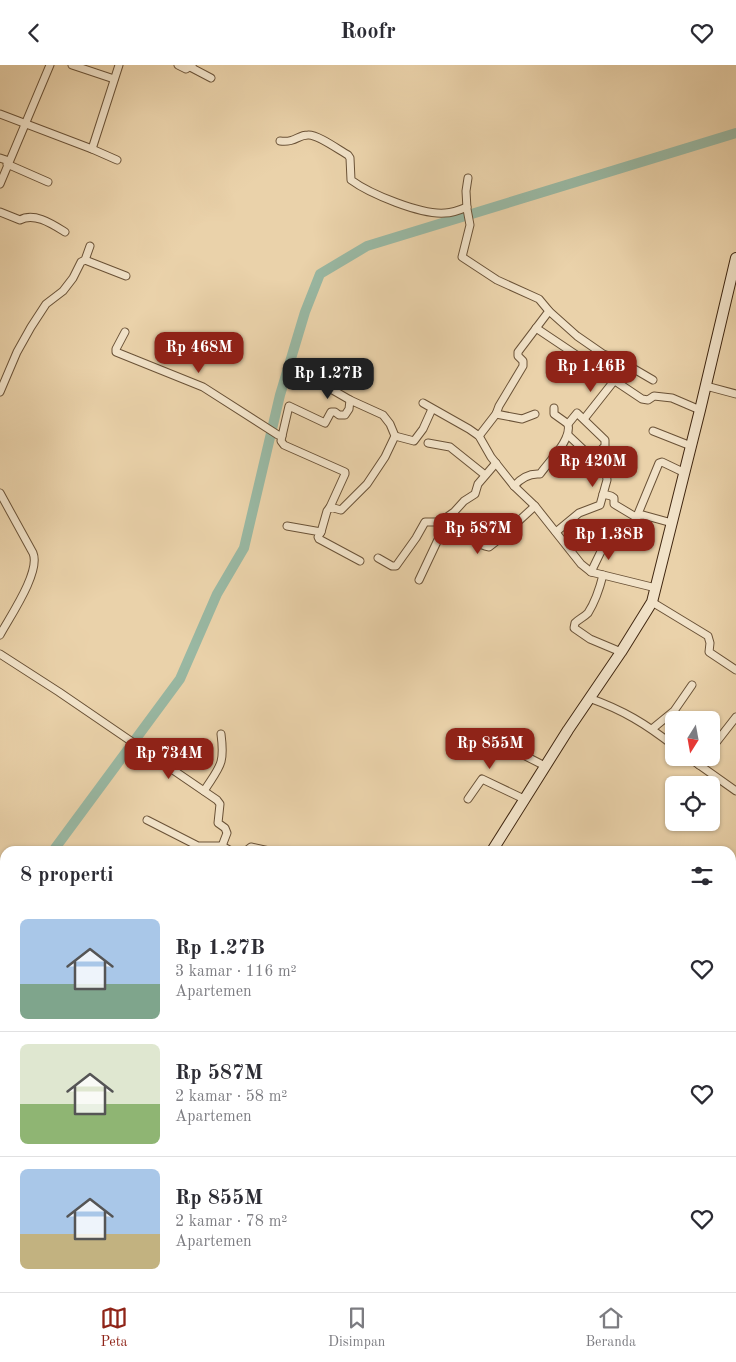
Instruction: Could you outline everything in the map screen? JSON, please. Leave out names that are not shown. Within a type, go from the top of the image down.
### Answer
[{"type":"street","points":[[0,185],[50,65]]},
{"type":"street","points":[[72,65],[114,79]]},
{"type":"street","points":[[92,149],[119,65]]},
{"type":"street","points":[[178,65],[184,69],[191,66],[211,78]]},
{"type":"street","points":[[0,114],[26,122],[117,159]]},
{"type":"street","points":[[280,141],[294,141],[304,135],[314,135],[348,155],[350,158],[351,180],[384,198],[428,213],[449,213],[467,208]]},
{"type":"street","points":[[0,158],[48,182]]},
{"type":"street","points":[[468,178],[466,191],[470,225],[462,257],[497,280],[539,299],[549,311],[577,336],[603,354],[617,359],[653,380]]},
{"type":"street","points":[[0,212],[20,220],[27,216],[33,217],[52,224],[65,232]]},
{"type":"street","points":[[0,393],[17,352],[31,327],[46,303],[63,291],[73,278],[80,262],[85,260],[90,246]]},
{"type":"street","points":[[495,846],[652,602],[736,258]]},
{"type":"street","points":[[85,260],[126,276]]},
{"type":"street","points":[[479,436],[496,413],[523,366],[523,361],[518,356],[518,352],[549,311]]},
{"type":"street","points":[[536,328],[642,399],[648,400],[654,396],[668,397],[700,410]]},
{"type":"street","points":[[125,332],[116,352],[203,387],[280,436]]},
{"type":"street","points":[[568,376],[584,361]]},
{"type":"street","points":[[317,381],[350,400],[384,415],[395,436],[385,457],[362,490],[341,510],[330,507]]},
{"type":"street","points":[[584,419],[614,381]]},
{"type":"street","points":[[706,386],[736,394]]},
{"type":"street","points":[[350,400],[349,409],[345,415],[333,412],[325,423],[289,406],[280,436],[284,445],[345,472],[346,475],[327,511],[318,537],[360,561]]},
{"type":"street","points":[[423,403],[479,436],[496,463],[514,486],[535,506],[581,564],[591,572],[656,588]]},
{"type":"street","points":[[395,436],[412,441],[415,440],[423,429],[432,409]]},
{"type":"street","points":[[514,486],[525,477],[540,474],[568,435],[570,430],[568,424],[554,414],[554,409]]},
{"type":"street","points":[[496,413],[522,419],[535,414]]},
{"type":"street","points":[[568,424],[577,413],[606,440],[605,446],[592,459]]},
{"type":"street","points":[[653,431],[691,446]]},
{"type":"street","points":[[556,532],[579,513],[599,507],[602,503],[607,480],[606,471],[568,435]]},
{"type":"street","points":[[428,443],[450,447],[485,475]]},
{"type":"street","points":[[636,519],[660,462],[685,473]]},
{"type":"street","points":[[440,522],[475,494],[478,485],[496,463]]},
{"type":"street","points":[[0,493],[35,560],[23,595],[0,635]]},
{"type":"street","points":[[603,494],[614,498],[614,503],[636,519]]},
{"type":"street","points":[[378,558],[392,566],[396,566],[416,539],[425,522],[440,522],[483,546],[489,547],[535,506]]},
{"type":"street","points":[[636,519],[643,515],[672,523]]},
{"type":"street","points":[[287,526],[321,532]]},
{"type":"street","points":[[419,580],[443,530],[448,528]]},
{"type":"street","points":[[591,572],[606,541]]},
{"type":"street","points":[[603,575],[591,607],[587,614],[575,623],[574,628],[590,639],[621,652]]},
{"type":"street","points":[[652,602],[708,635],[709,651],[736,670]]},
{"type":"street","points":[[0,654],[135,743],[220,803],[218,823],[225,828],[227,833],[222,846]]},
{"type":"street","points":[[652,729],[674,711],[692,685]]},
{"type":"street","points":[[589,698],[610,705],[640,720],[665,739]]},
{"type":"street","points":[[720,737],[736,717]]},
{"type":"street","points":[[204,791],[222,763],[221,734]]},
{"type":"street","points":[[498,742],[545,766]]},
{"type":"street","points":[[700,766],[736,791]]},
{"type":"street","points":[[468,799],[482,779],[524,799]]},
{"type":"street","points":[[147,820],[198,846]]},
{"type":"waterway","points":[[57,846],[180,679],[217,594],[244,548],[280,395],[305,312],[320,274],[367,246],[736,133]]}]
